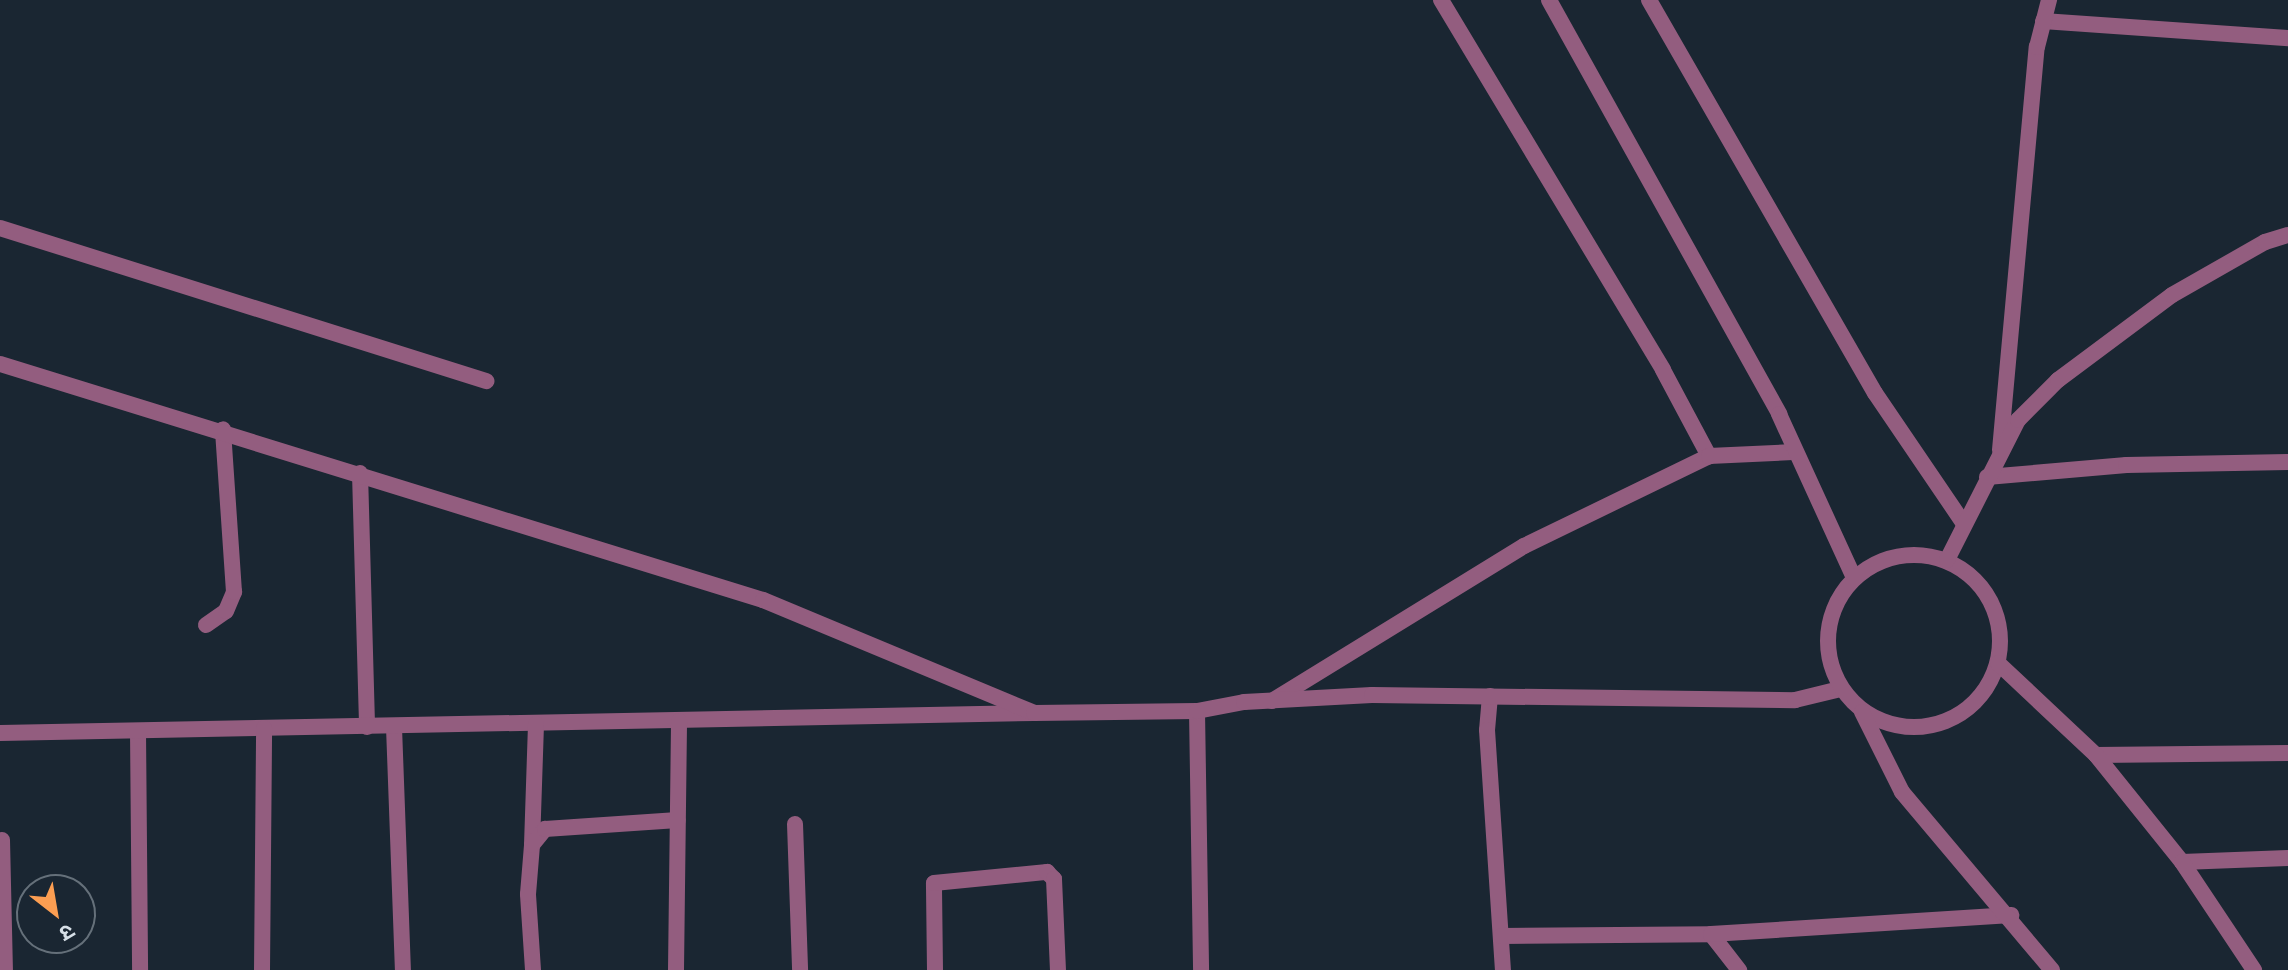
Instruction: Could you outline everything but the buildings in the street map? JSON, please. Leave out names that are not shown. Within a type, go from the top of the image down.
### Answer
[{"type":"street","points":[[1441,0],[1663,370],[1709,456]]},
{"type":"street","points":[[1549,0],[1779,414],[1793,452],[1854,578]]},
{"type":"street","points":[[1649,0],[1875,393],[1964,524]]},
{"type":"street","points":[[2000,450],[2037,47],[2049,0]]},
{"type":"street","points":[[2043,21],[2288,38]]},
{"type":"street","points":[[0,228],[486,381]]},
{"type":"street","points":[[1947,560],[2000,450],[2018,420],[2104,341],[2185,288],[2288,235]]},
{"type":"street","points":[[0,364],[223,429],[763,600],[1034,713]]},
{"type":"street","points":[[206,625],[226,611],[234,592],[223,429]]},
{"type":"street","points":[[1272,701],[1524,546],[1709,456],[1793,452]]},
{"type":"street","points":[[1987,477],[2126,465],[2288,462]]},
{"type":"street","points":[[360,473],[367,727]]},
{"type":"street","points":[[1862,712],[1893,726],[1926,727],[1959,716],[1984,693],[1998,663],[2001,632],[1992,602],[1973,577],[1947,560],[1914,554],[1882,560],[1854,578],[1828,624],[1828,658],[1840,689],[1862,712],[1902,792],[2011,915],[2052,970]]},
{"type":"street","points":[[1998,663],[2096,755],[2182,862],[2254,970]]},
{"type":"street","points":[[0,733],[1197,711],[1272,701],[1490,696],[1795,700],[1840,689]]},
{"type":"street","points":[[1490,696],[1503,970]]},
{"type":"street","points":[[1197,711],[1201,970]]},
{"type":"street","points":[[676,970],[679,721]]},
{"type":"street","points":[[533,970],[528,894],[536,724]]},
{"type":"street","points":[[394,727],[403,970]]},
{"type":"street","points":[[262,970],[264,728]]},
{"type":"street","points":[[138,731],[140,970]]},
{"type":"street","points":[[2096,755],[2288,753]]},
{"type":"street","points":[[532,845],[545,829],[678,820]]},
{"type":"street","points":[[795,824],[800,970]]},
{"type":"street","points":[[2,840],[5,970]]},
{"type":"street","points":[[2182,862],[2288,858]]},
{"type":"street","points":[[935,970],[934,883],[1047,872],[1054,879],[1058,970]]},
{"type":"street","points":[[1501,936],[1711,934],[2011,915]]},
{"type":"street","points":[[1711,934],[1739,970]]}]
